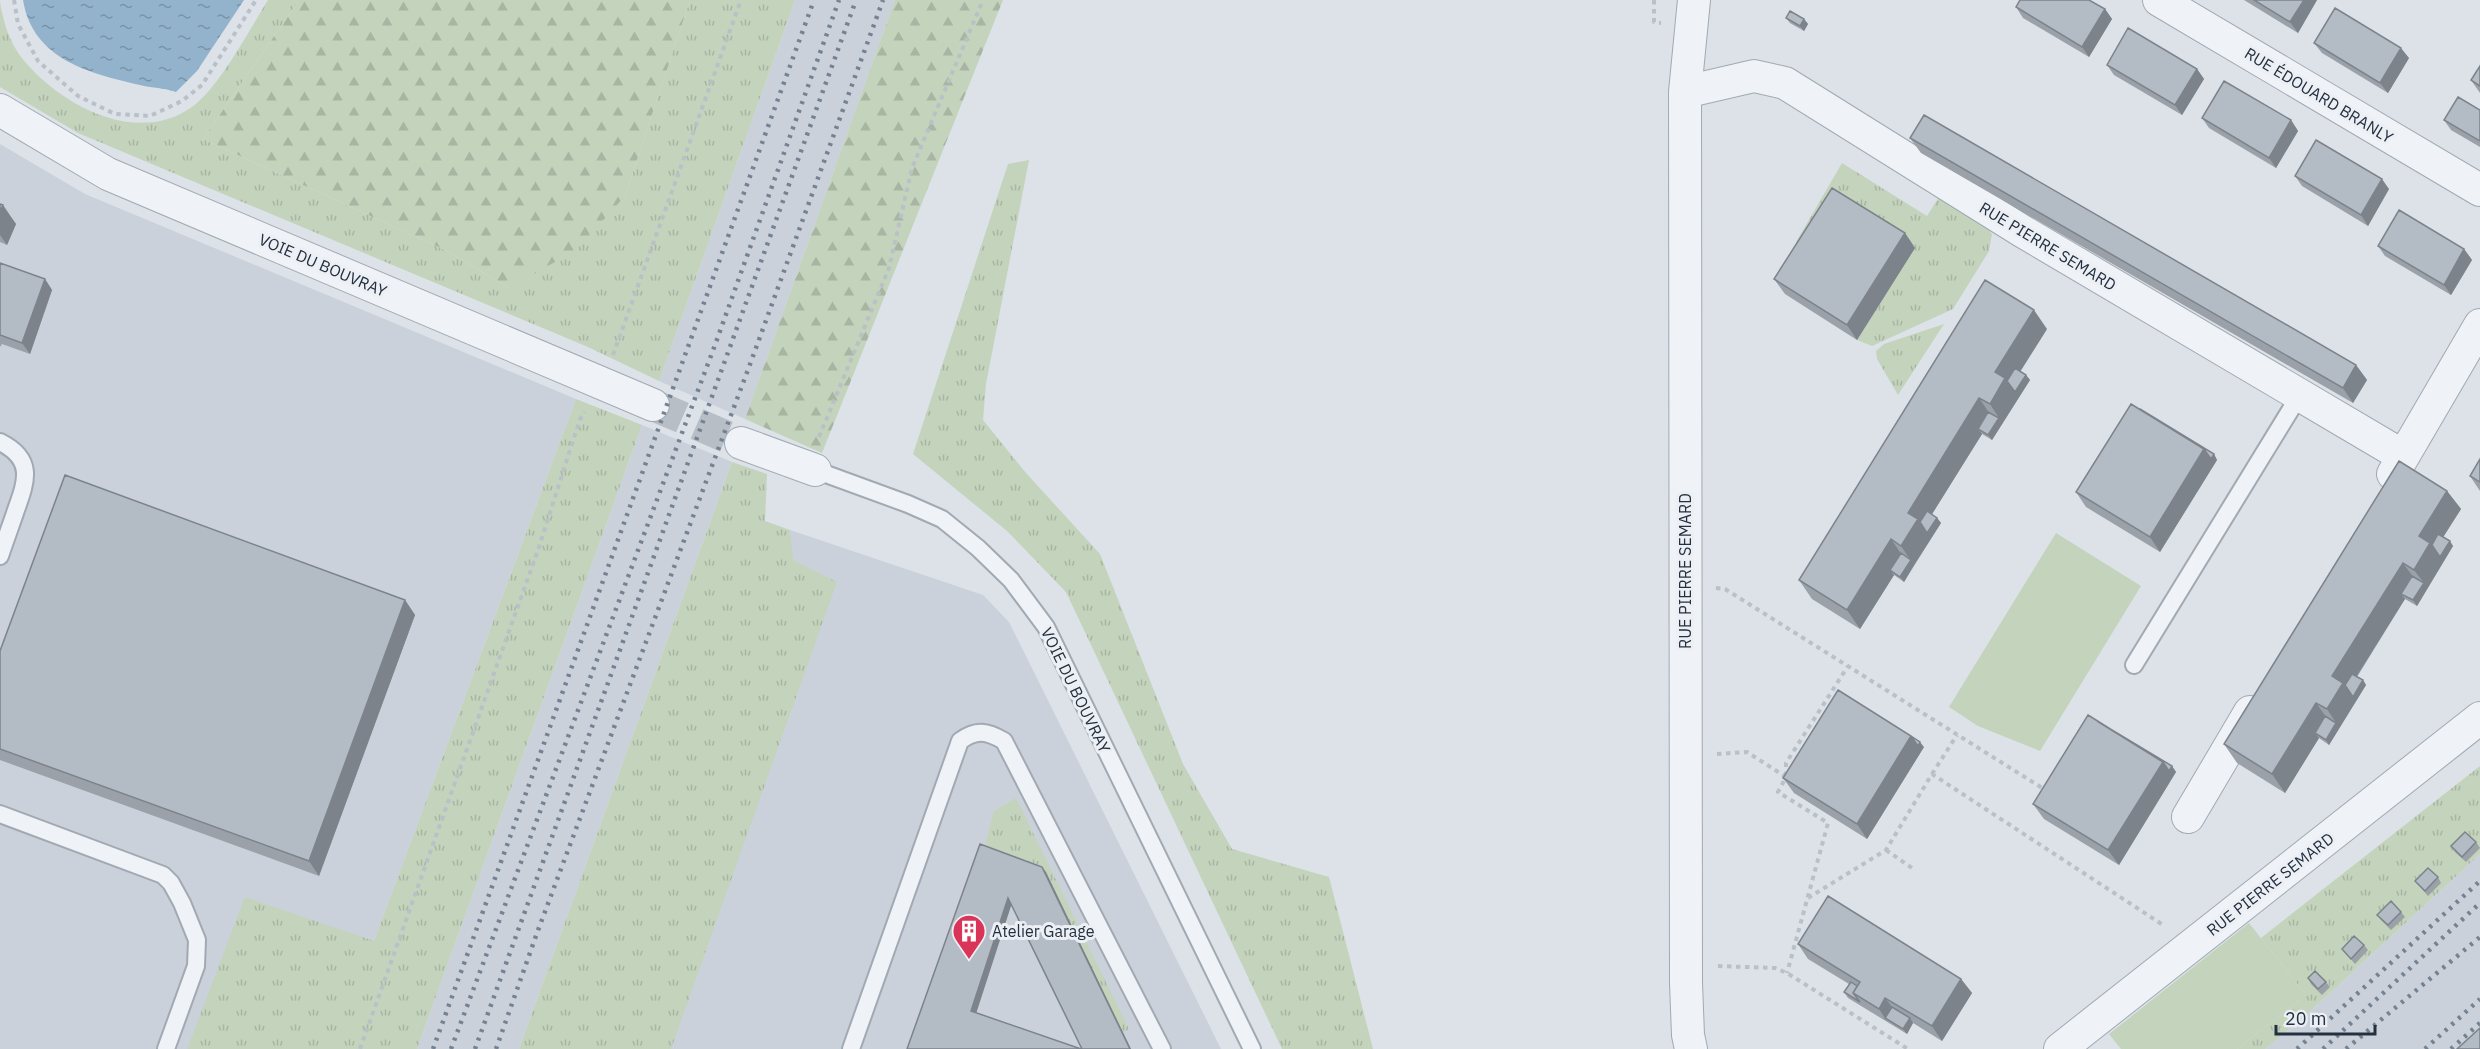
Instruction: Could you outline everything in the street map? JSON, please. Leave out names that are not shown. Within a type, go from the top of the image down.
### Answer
[{"type":"street","name":"RUE PIERRE SEMARD","points":[[1691,1049],[1688,1035],[1686,983],[1685,92],[1694,0]]},
{"type":"street","name":"RUE ÉDOUARD BRANLY","points":[[2159,0],[2480,190]]},
{"type":"street","name":"RUE PIERRE SEMARD","points":[[1685,92],[1754,76],[1785,83],[2022,231],[2403,456]]},
{"type":"street","name":"VOIE DU BOUVRAY","points":[[0,110],[108,174],[652,405]]},
{"type":"street","points":[[2379,496],[2480,325]]},
{"type":"street","name":"VOIE DU BOUVRAY","points":[[741,443],[813,455]]},
{"type":"street","points":[[2188,817],[2265,687]]},
{"type":"street","name":"RUE PIERRE SEMARD","points":[[2060,1049],[2480,718]]},
{"type":"lane","points":[[2134,665],[2299,396]]},
{"type":"lane","points":[[0,441],[15,450],[24,465],[27,481],[0,556]]},
{"type":"lane","name":"VOIE DU BOUVRAY","points":[[813,455],[942,519],[978,548],[1011,580],[1046,627],[1251,1049]]},
{"type":"lane","points":[[851,1049],[960,741],[976,732],[985,732],[1004,741],[1162,1049]]},
{"type":"lane","points":[[0,814],[164,875],[171,883],[182,903],[196,940],[196,966],[166,1049]]},
{"type":"path","points":[[14,0],[18,24],[39,61],[78,96],[115,114],[150,116],[182,101],[202,85],[256,0]]},
{"type":"path","points":[[360,1049],[538,550],[580,419],[602,384],[741,0]]},
{"type":"path","points":[[813,455],[889,268],[912,168],[983,0]]},
{"type":"path","points":[[1685,582],[1725,589],[2047,791],[2053,782]]},
{"type":"path","points":[[1787,973],[1828,824],[1778,792],[1786,777],[1786,763],[1848,666]]},
{"type":"path","points":[[1808,898],[1886,850],[1957,735]]},
{"type":"path","points":[[1686,757],[1747,752],[1786,777]]},
{"type":"path","points":[[1932,774],[2162,923],[2182,953]]},
{"type":"path","points":[[1886,850],[1912,868]]},
{"type":"path","points":[[1686,983],[1708,983],[1708,966],[1775,968],[1787,973],[1908,1049]]},
{"type":"shaded area","points":[[795,0],[895,0],[745,419],[659,381]]},
{"type":"shaded area","points":[[0,144],[85,194],[576,399],[374,941],[337,1049],[0,1049]]},
{"type":"shaded area","points":[[642,425],[732,462],[519,1049],[417,1049]]},
{"type":"shaded area","points":[[790,530],[983,595],[1009,622],[1221,1049],[583,1049]]},
{"type":"shaded area","points":[[2480,854],[2480,1049],[2265,1049],[2304,1017]]},
{"type":"green space","points":[[268,0],[299,0],[203,139],[447,251],[509,288],[625,196],[690,0],[795,0],[659,381],[588,347],[78,133],[0,87],[0,2],[7,31],[17,51],[55,90],[99,115],[123,121],[147,123],[170,118],[192,107],[212,87],[233,58]]},
{"type":"green space","points":[[299,0],[690,0],[625,196],[576,250],[509,288],[447,251],[203,139]]},
{"type":"green space","points":[[895,0],[1003,0],[822,453],[745,419]]},
{"type":"green space","points":[[1029,160],[986,384],[983,420],[1026,473],[1100,554],[1183,764],[1232,849],[1329,877],[1373,1049],[1282,1049],[1066,592],[1007,531],[913,454],[1008,164]]},
{"type":"green space","points":[[1842,163],[1927,216],[1941,194],[1983,223],[1992,234],[1989,251],[1953,309],[1872,346],[1857,340],[1915,248],[1811,252],[1796,242]]},
{"type":"green space","points":[[1944,324],[1898,395],[1877,359],[1876,351],[1884,344]]},
{"type":"green space","points":[[576,399],[642,425],[417,1049],[187,1049],[245,897],[374,941]]},
{"type":"green space","points":[[732,462],[767,474],[765,521],[790,530],[793,560],[837,582],[671,1049],[519,1049]]},
{"type":"green space","points":[[2056,533],[2141,586],[2040,751],[1978,726],[1949,707]]},
{"type":"green space","points":[[2480,766],[2480,854],[2304,1017],[2265,1049],[2237,1049],[2306,995],[2261,938]]},
{"type":"green space","points":[[1016,798],[1129,1029],[1123,1033],[984,849],[994,811]]},
{"type":"green space","points":[[2249,923],[2306,995],[2237,1049],[2121,1049],[2109,1034]]},
{"type":"water","points":[[23,0],[244,0],[197,71],[176,92],[105,76],[68,61],[52,51],[39,37],[29,21]]},
{"type":"building","points":[[2020,0],[2089,0],[2105,9],[2082,47],[2016,7]]},
{"type":"building","points":[[2254,0],[2304,0],[2290,22]]},
{"type":"building","points":[[2335,8],[2401,48],[2380,83],[2314,43]]},
{"type":"building","points":[[1790,11],[1804,19],[1800,26],[1786,18]]},
{"type":"building","points":[[2128,28],[2197,69],[2175,105],[2107,65]]},
{"type":"building","points":[[2480,66],[2480,86],[2471,80]]},
{"type":"building","points":[[2224,81],[2291,120],[2269,158],[2202,118]]},
{"type":"building","points":[[2458,97],[2480,110],[2480,141],[2444,120]]},
{"type":"building","points":[[1924,115],[2356,365],[2343,388],[1910,138]]},
{"type":"building","points":[[2316,140],[2382,179],[2361,215],[2295,176]]},
{"type":"building","points":[[1832,188],[1905,233],[1847,325],[1774,279]]},
{"type":"building","points":[[2399,210],[2464,249],[2444,285],[2378,246]]},
{"type":"building","points":[[0,263],[45,279],[22,343],[0,335]]},
{"type":"building","points":[[1985,280],[2034,310],[1995,372],[2005,378],[1990,404],[1979,398],[1908,513],[1918,519],[1901,546],[1891,539],[1847,610],[1799,580]]},
{"type":"building","points":[[2015,368],[2026,375],[2015,392],[2007,381]]},
{"type":"building","points":[[2131,404],[2204,449],[2150,537],[2076,492]]},
{"type":"building","points":[[2140,409],[2214,454],[2211,459],[2204,449]]},
{"type":"building","points":[[1988,412],[1999,418],[1988,435],[1978,429]]},
{"type":"building","points":[[2480,459],[2480,482],[2470,476]]},
{"type":"building","points":[[2399,461],[2447,491],[2419,536],[2430,543],[2414,570],[2403,563],[2332,676],[2343,683],[2327,709],[2316,703],[2272,774],[2224,744]]},
{"type":"building","points":[[65,475],[405,600],[309,861],[0,749],[0,651]]},
{"type":"building","points":[[1927,511],[1937,518],[1927,533],[1920,522]]},
{"type":"building","points":[[2438,534],[2450,541],[2440,557],[2432,545]]},
{"type":"building","points":[[1901,553],[1911,560],[1900,577],[1890,570]]},
{"type":"building","points":[[2412,576],[2424,583],[2413,600],[2401,594]]},
{"type":"building","points":[[2352,674],[2363,680],[2353,697],[2345,685]]},
{"type":"building","points":[[1838,690],[1911,736],[1857,824],[1783,778]]},
{"type":"building","points":[[2088,715],[2163,762],[2108,850],[2033,804]]},
{"type":"building","points":[[2325,716],[2336,723],[2326,740],[2315,733]]},
{"type":"building","points":[[2097,721],[2172,766],[2169,771],[2163,762]]},
{"type":"building","points":[[1911,736],[1920,742],[1918,746]]},
{"type":"building","points":[[2465,832],[2476,842],[2462,857],[2451,846]]},
{"type":"building","name":"Atelier Garage","points":[[980,844],[1042,867],[1130,1049],[1082,1049],[1008,898],[971,1011],[1081,1049],[907,1049]]},
{"type":"building","points":[[2428,868],[2438,877],[2425,891],[2415,881]]},
{"type":"building","points":[[1828,896],[1961,979],[1932,1026],[1885,998],[1879,1009],[1853,993],[1860,982],[1798,944]]},
{"type":"building","points":[[2391,901],[2401,912],[2388,925],[2377,915]]},
{"type":"building","points":[[2354,936],[2364,945],[2351,959],[2342,949]]},
{"type":"building","points":[[2315,971],[2326,982],[2318,989],[2308,978]]},
{"type":"building","points":[[1851,982],[1857,986],[1853,993],[1860,1002],[1844,992]]},
{"type":"building","points":[[1892,1007],[1910,1018],[1903,1029],[1885,1018]]},
{"type":"building","points":[[2480,1028],[2480,1049],[2457,1049]]},
{"type":"tunnel","points":[[653,405],[741,443]]},
{"type":"railway","points":[[433,1049],[814,0]]},
{"type":"railway","points":[[451,1049],[715,345],[839,0]]},
{"type":"railway","points":[[475,1049],[856,0]]},
{"type":"railway","points":[[496,1049],[883,0]]},
{"type":"railway","points":[[2297,1049],[2480,881]]},
{"type":"railway","points":[[2323,1049],[2480,903]]},
{"type":"railway","points":[[2346,1049],[2480,937]]},
{"type":"railway","points":[[2425,1049],[2480,999]]},
{"type":"railway","points":[[2451,1049],[2480,1023]]},
{"type":"place","name":"Atelier Garage","points":[[969,960]]}]
